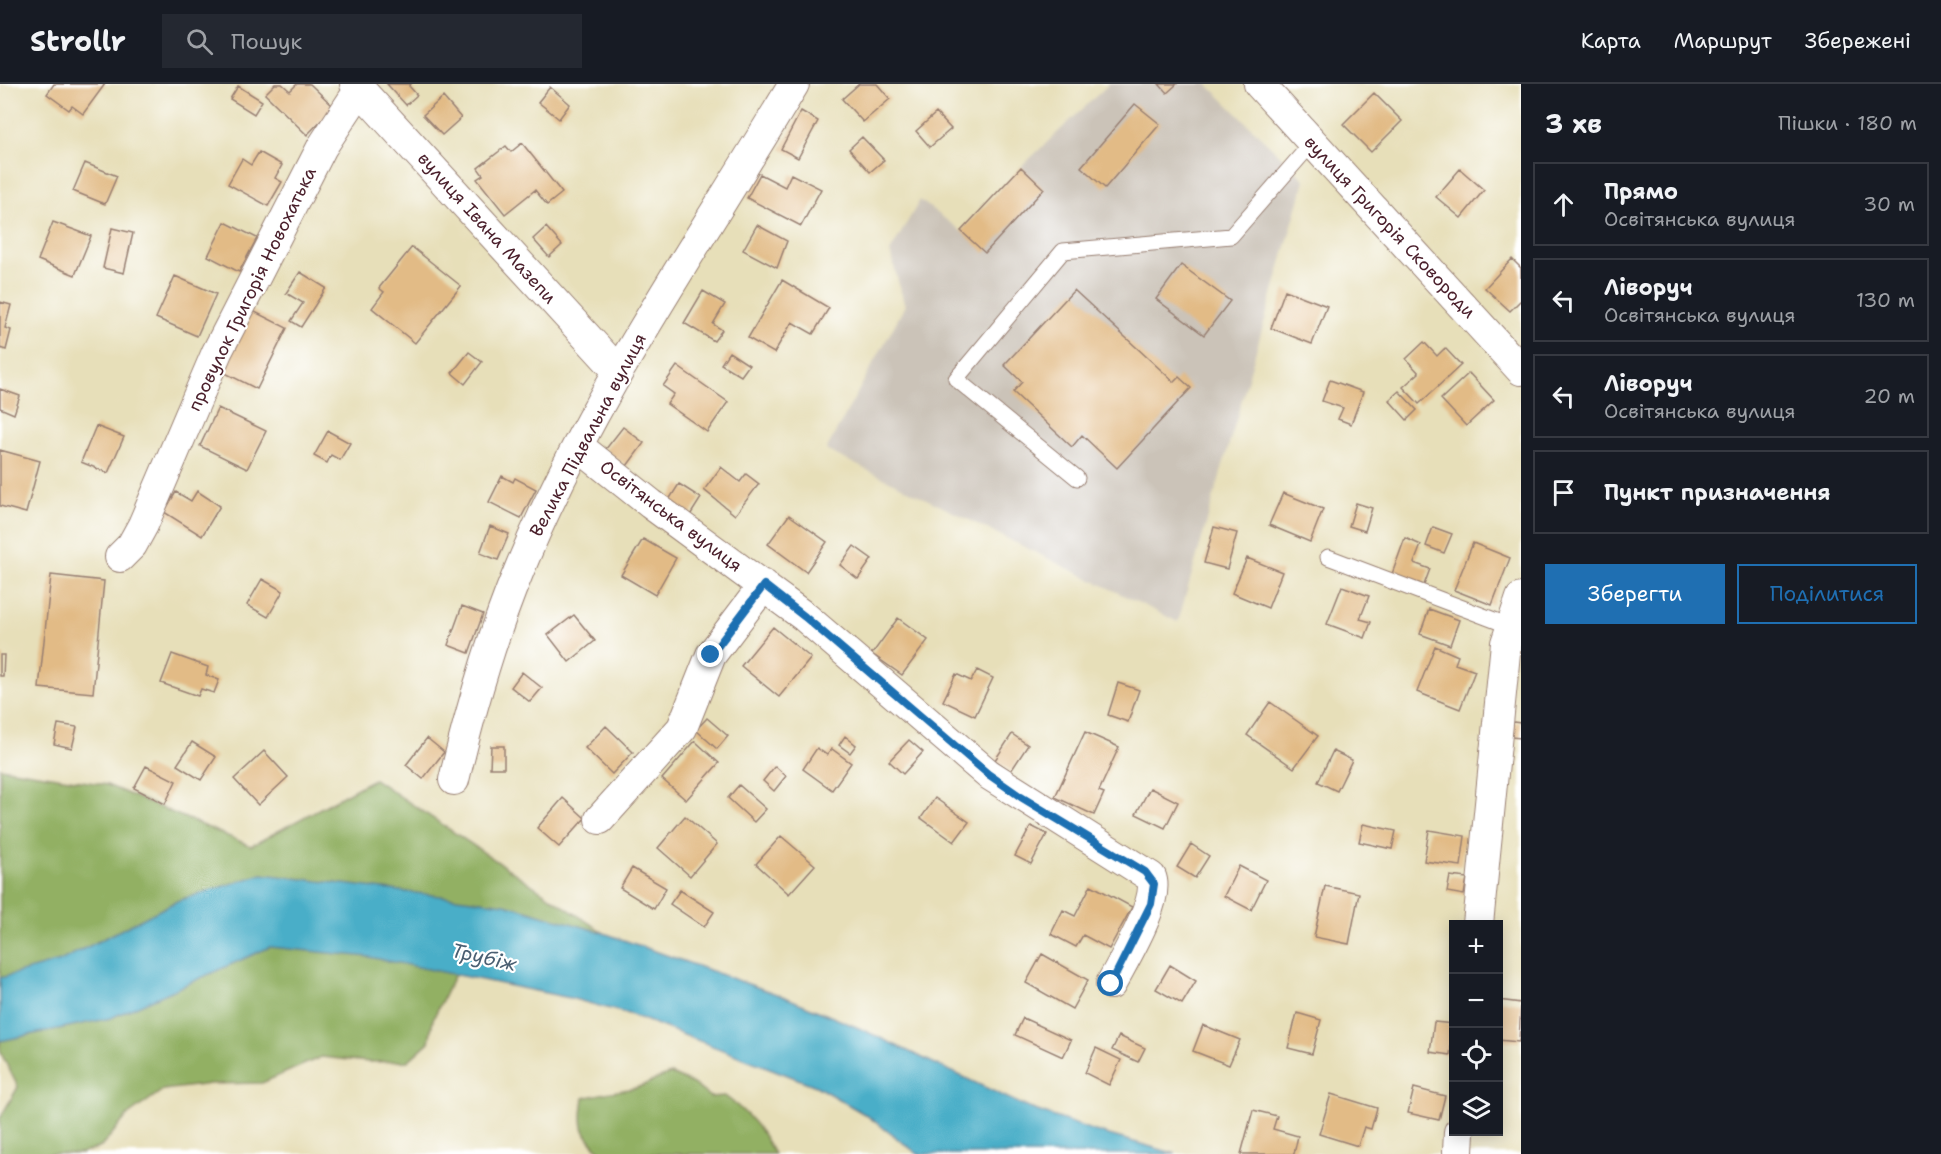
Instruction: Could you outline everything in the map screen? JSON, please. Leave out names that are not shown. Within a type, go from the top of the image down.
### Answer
[{"type":"street","name":"Велика Підвальна вулиця","points":[[454,780],[500,618],[537,530],[578,446],[618,372],[794,84]]},
{"type":"street","name":"вулиця Григорія Сковороди","points":[[1259,84],[1521,370]]},
{"type":"street","name":"вулиця Івана Мазепи","points":[[358,86],[618,372]]},
{"type":"street","name":"провулок Григорія Новохатька","points":[[120,557],[132,545],[143,525],[202,381],[226,333],[322,147],[358,86]]},
{"type":"street","name":"Освітянська вулиця","points":[[578,446],[651,504],[805,617],[988,774],[1021,797],[1130,861],[1151,877],[1154,884],[1151,904],[1111,984]]},
{"type":"street","points":[[600,819],[682,728],[711,655],[764,585]]},
{"type":"street","points":[[1478,920],[1510,626],[1521,598]]},
{"type":"lane","points":[[1077,478],[956,380],[1063,250],[1231,236],[1312,143]]},
{"type":"lane","points":[[1328,557],[1510,626]]},
{"type":"shaded area","points":[[1109,84],[1207,84],[1305,180],[1178,622],[826,450],[905,306],[890,252],[920,200],[961,231],[1021,167]]},
{"type":"green space","points":[[0,768],[107,785],[251,846],[374,779],[604,933],[454,976],[433,1019],[429,1042],[408,1061],[369,1062],[321,1057],[262,1083],[210,1084],[163,1090],[128,1115],[101,1147],[81,1154],[0,1154],[0,1118],[18,1087],[0,1051]]},
{"type":"green space","points":[[671,1074],[693,1084],[710,1097],[725,1096],[753,1122],[774,1154],[603,1154],[590,1141],[582,1123],[584,1098],[635,1088]]},
{"type":"water","name":"Трубіж","points":[[262,874],[505,904],[604,933],[785,997],[861,1029],[1029,1108],[1095,1131],[1176,1154],[918,1154],[866,1115],[816,1086],[632,1015],[570,998],[369,957],[270,947],[111,1018],[0,1041],[0,978],[60,961],[177,901]]},
{"type":"building","points":[[54,84],[105,84],[83,114],[72,106],[69,110],[47,94]]},
{"type":"building","points":[[275,84],[282,84],[290,91],[297,84],[310,84],[334,107],[307,135],[265,94]]},
{"type":"building","points":[[387,84],[411,84],[409,86],[417,95],[406,105]]},
{"type":"building","points":[[859,84],[877,84],[890,99],[863,122],[842,99]]},
{"type":"building","points":[[1159,84],[1177,84],[1167,93]]},
{"type":"building","points":[[238,86],[262,101],[254,114],[230,99]]},
{"type":"building","points":[[550,87],[570,104],[559,119],[538,102]]},
{"type":"building","points":[[1374,93],[1402,121],[1371,152],[1343,124]]},
{"type":"building","points":[[443,97],[461,118],[442,135],[423,115]]},
{"type":"building","points":[[1135,104],[1160,124],[1105,188],[1081,167]]},
{"type":"building","points":[[801,111],[818,121],[798,158],[781,149]]},
{"type":"building","points":[[936,113],[951,129],[930,147],[916,131]]},
{"type":"building","points":[[862,137],[884,160],[870,172],[849,149]]},
{"type":"building","points":[[522,143],[562,193],[547,205],[535,190],[505,214],[477,179],[483,175],[478,168],[506,146],[511,152]]},
{"type":"building","points":[[259,152],[282,165],[275,178],[282,182],[268,206],[228,184],[242,159],[251,165]]},
{"type":"building","points":[[85,163],[117,176],[105,204],[73,191]]},
{"type":"building","points":[[1021,167],[1044,189],[985,253],[961,231]]},
{"type":"building","points":[[1460,169],[1484,190],[1461,218],[1436,197]]},
{"type":"building","points":[[760,174],[785,187],[791,174],[821,189],[801,226],[747,198]]},
{"type":"building","points":[[53,222],[91,236],[75,275],[38,260]]},
{"type":"building","points":[[225,222],[257,238],[239,272],[208,256]]},
{"type":"building","points":[[757,225],[787,241],[777,268],[743,250]]},
{"type":"building","points":[[546,227],[562,245],[549,257],[533,239]]},
{"type":"building","points":[[112,228],[133,233],[124,273],[103,268]]},
{"type":"building","points":[[412,247],[461,286],[415,343],[372,308],[384,292],[379,288]]},
{"type":"building","points":[[1512,259],[1521,268],[1521,300],[1510,311],[1485,288]]},
{"type":"building","points":[[1181,265],[1230,301],[1204,335],[1156,299]]},
{"type":"building","points":[[300,272],[326,288],[301,327],[291,321],[303,303],[286,293]]},
{"type":"building","points":[[175,276],[216,294],[197,336],[156,318]]},
{"type":"building","points":[[782,280],[829,308],[813,334],[792,322],[774,353],[748,338]]},
{"type":"building","points":[[1074,290],[1174,382],[1179,377],[1191,388],[1117,468],[1082,435],[1072,447],[1013,392],[1022,382],[1004,365]]},
{"type":"building","points":[[1285,290],[1327,306],[1312,344],[1271,328]]},
{"type":"building","points":[[703,291],[725,304],[713,324],[722,330],[714,341],[684,323]]},
{"type":"building","points":[[0,302],[11,305],[5,328],[11,330],[6,350],[0,348]]},
{"type":"building","points":[[251,310],[287,328],[257,389],[221,371]]},
{"type":"building","points":[[1424,342],[1437,356],[1445,348],[1461,365],[1419,404],[1403,387],[1419,373],[1406,359]]},
{"type":"building","points":[[469,352],[482,362],[465,384],[452,373]]},
{"type":"building","points":[[729,352],[749,365],[741,376],[721,364]]},
{"type":"building","points":[[677,366],[728,402],[707,432],[667,404],[674,394],[663,386]]},
{"type":"building","points":[[1469,373],[1494,400],[1466,426],[1441,399]]},
{"type":"building","points":[[1330,380],[1363,392],[1351,424],[1338,419],[1343,408],[1322,401]]},
{"type":"building","points":[[0,389],[20,396],[14,414],[0,408]]},
{"type":"building","points":[[1399,391],[1417,410],[1407,420],[1389,400]]},
{"type":"building","points":[[218,408],[266,431],[247,469],[200,446]]},
{"type":"building","points":[[96,426],[124,437],[108,473],[81,462]]},
{"type":"building","points":[[623,427],[644,443],[627,466],[605,450]]},
{"type":"building","points":[[328,431],[350,443],[340,460],[331,455],[327,463],[314,456]]},
{"type":"building","points":[[0,450],[40,461],[26,513],[0,506]]},
{"type":"building","points":[[721,467],[740,482],[746,474],[759,484],[735,515],[704,490]]},
{"type":"building","points":[[502,476],[513,482],[515,478],[536,489],[521,518],[489,502]]},
{"type":"building","points":[[679,484],[701,498],[689,517],[667,503]]},
{"type":"building","points":[[197,491],[220,506],[202,536],[164,512],[176,492],[191,501]]},
{"type":"building","points":[[1283,493],[1323,509],[1310,542],[1269,525]]},
{"type":"building","points":[[1356,503],[1372,508],[1365,531],[1349,526]]},
{"type":"building","points":[[789,515],[827,542],[806,572],[768,544]]},
{"type":"building","points":[[490,526],[509,534],[498,560],[480,553]]},
{"type":"building","points":[[1214,527],[1237,533],[1227,569],[1204,563]]},
{"type":"building","points":[[1433,527],[1452,534],[1444,553],[1426,546]]},
{"type":"building","points":[[1405,538],[1421,545],[1414,563],[1430,569],[1424,585],[1392,574]]},
{"type":"building","points":[[643,539],[676,558],[655,595],[621,575]]},
{"type":"building","points":[[1473,543],[1510,558],[1492,605],[1454,590]]},
{"type":"building","points":[[854,546],[872,559],[858,579],[840,565]]},
{"type":"building","points":[[1247,558],[1282,572],[1268,608],[1232,593]]},
{"type":"building","points":[[51,575],[104,581],[93,693],[39,688]]},
{"type":"building","points":[[262,579],[283,591],[268,617],[247,605]]},
{"type":"building","points":[[1342,586],[1369,596],[1360,619],[1371,622],[1365,638],[1327,624]]},
{"type":"building","points":[[462,606],[483,614],[469,653],[448,645]]},
{"type":"building","points":[[1429,609],[1459,620],[1450,645],[1420,634]]},
{"type":"building","points":[[574,615],[595,641],[569,662],[548,635]]},
{"type":"building","points":[[898,618],[928,640],[902,675],[872,654]]},
{"type":"building","points":[[773,627],[811,658],[779,697],[741,666]]},
{"type":"building","points":[[1435,646],[1458,656],[1455,664],[1475,671],[1460,709],[1417,692]]},
{"type":"building","points":[[172,654],[208,667],[206,675],[219,680],[214,693],[201,689],[198,696],[161,683]]},
{"type":"building","points":[[0,655],[4,655],[3,676],[0,676]]},
{"type":"building","points":[[977,670],[993,678],[975,716],[943,701],[956,674],[971,681]]},
{"type":"building","points":[[522,672],[542,688],[530,702],[511,687]]},
{"type":"building","points":[[1118,683],[1139,690],[1128,722],[1108,715]]},
{"type":"building","points":[[1270,702],[1318,736],[1294,768],[1247,735]]},
{"type":"building","points":[[707,718],[728,736],[717,749],[696,730]]},
{"type":"building","points":[[1513,722],[1521,723],[1521,738],[1511,737]]},
{"type":"building","points":[[58,724],[77,727],[72,748],[54,744]]},
{"type":"building","points":[[606,726],[633,752],[612,774],[585,748]]},
{"type":"building","points":[[1085,732],[1119,747],[1099,791],[1104,793],[1094,815],[1055,797]]},
{"type":"building","points":[[1012,734],[1028,745],[1011,771],[995,760]]},
{"type":"building","points":[[845,736],[856,745],[850,753],[839,745]]},
{"type":"building","points":[[427,738],[444,752],[423,779],[406,765]]},
{"type":"building","points":[[909,740],[923,752],[903,774],[889,761]]},
{"type":"building","points":[[695,741],[719,763],[686,800],[662,779]]},
{"type":"building","points":[[192,742],[216,757],[201,780],[177,765]]},
{"type":"building","points":[[491,746],[504,746],[504,768],[490,768]]},
{"type":"building","points":[[817,748],[827,755],[832,749],[851,763],[832,790],[803,769]]},
{"type":"building","points":[[264,751],[288,777],[258,805],[234,779]]},
{"type":"building","points":[[1333,751],[1352,760],[1337,791],[1318,782]]},
{"type":"building","points":[[146,766],[176,781],[165,804],[134,788]]},
{"type":"building","points":[[775,766],[786,776],[774,791],[763,781]]},
{"type":"building","points":[[739,785],[766,809],[754,822],[728,798]]},
{"type":"building","points":[[1150,788],[1178,802],[1165,828],[1136,814]]},
{"type":"building","points":[[563,798],[585,818],[559,847],[537,828]]},
{"type":"building","points":[[935,798],[969,822],[954,842],[921,818]]},
{"type":"building","points":[[685,816],[717,844],[690,876],[658,848]]},
{"type":"building","points":[[1363,824],[1396,831],[1392,849],[1359,842]]},
{"type":"building","points":[[1031,826],[1047,834],[1031,864],[1015,856]]},
{"type":"building","points":[[1429,830],[1465,836],[1461,866],[1424,861]]},
{"type":"building","points":[[781,836],[815,865],[789,894],[756,864]]},
{"type":"building","points":[[1191,844],[1209,856],[1195,878],[1177,867]]},
{"type":"building","points":[[1239,866],[1266,880],[1251,910],[1224,896]]},
{"type":"building","points":[[632,868],[666,888],[654,909],[620,888]]},
{"type":"building","points":[[1450,876],[1467,878],[1464,895],[1447,892]]},
{"type":"building","points":[[1091,885],[1132,907],[1109,949],[1083,935],[1076,947],[1051,934],[1063,910],[1075,916]]},
{"type":"building","points":[[1325,886],[1359,893],[1349,944],[1314,937]]},
{"type":"building","points":[[680,890],[714,912],[704,927],[670,904]]},
{"type":"building","points":[[1042,954],[1088,980],[1072,1009],[1026,983]]},
{"type":"building","points":[[1170,965],[1196,981],[1182,1004],[1156,989]]},
{"type":"building","points":[[1503,1001],[1521,1003],[1519,1042],[1503,1040]]},
{"type":"building","points":[[1297,1013],[1321,1020],[1312,1054],[1288,1048]]},
{"type":"building","points":[[1023,1018],[1071,1040],[1063,1057],[1015,1035]]},
{"type":"building","points":[[1434,1022],[1449,1024],[1449,1055],[1430,1052]]},
{"type":"building","points":[[1203,1025],[1240,1040],[1229,1065],[1193,1051]]},
{"type":"building","points":[[1119,1036],[1145,1048],[1138,1062],[1112,1050]]},
{"type":"building","points":[[1096,1048],[1121,1060],[1109,1085],[1085,1073]]},
{"type":"building","points":[[1414,1088],[1445,1096],[1439,1120],[1408,1113]]},
{"type":"building","points":[[1331,1094],[1377,1108],[1371,1129],[1364,1127],[1358,1146],[1319,1134]]},
{"type":"building","points":[[1253,1110],[1277,1116],[1273,1129],[1298,1136],[1294,1154],[1241,1154]]},
{"type":"route","points":[[711,655],[764,585],[805,617],[961,754],[1021,797],[1145,872],[1154,884],[1151,904],[1111,984]]}]
